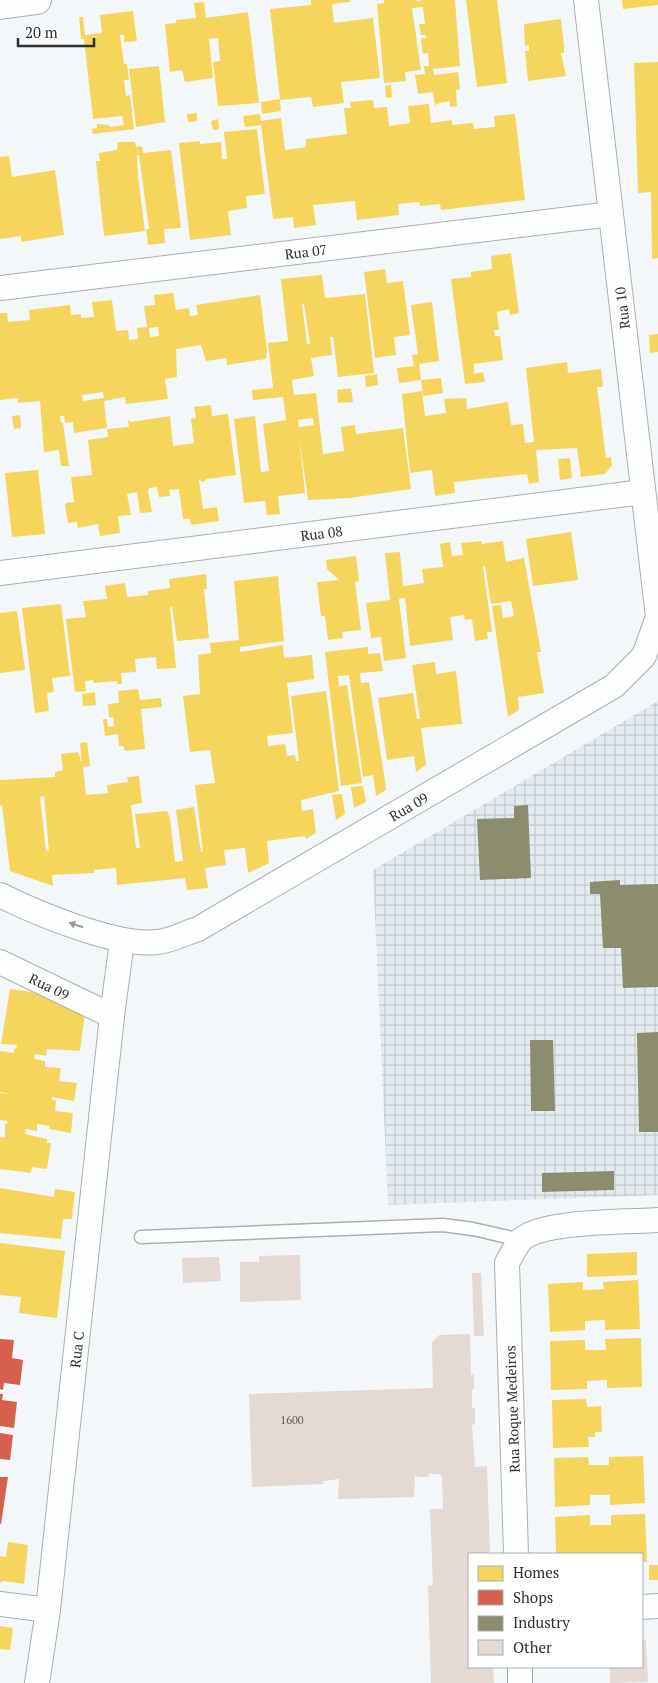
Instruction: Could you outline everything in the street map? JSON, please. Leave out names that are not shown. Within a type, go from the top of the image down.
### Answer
[{"type":"street","name":"Rua 10","points":[[586,0],[658,617]]},
{"type":"street","name":"Rua 07","points":[[0,288],[611,214]]},
{"type":"street","name":"Rua 08","points":[[0,573],[644,492]]},
{"type":"street","name":"Rua 09","points":[[0,895],[30,910],[122,941],[158,942],[198,929],[614,686],[644,656],[658,617]]},
{"type":"street","points":[[112,1016],[122,941]]},
{"type":"street","name":"Rua 09","points":[[0,962],[112,1016]]},
{"type":"street","name":"Rua C","points":[[37,1683],[48,1610],[112,1016]]},
{"type":"street","points":[[521,1240],[538,1231],[568,1225],[658,1220]]},
{"type":"street","name":"Rua Roque Medeiros","points":[[516,1553],[507,1263],[521,1240]]},
{"type":"street","points":[[0,1604],[48,1610]]},
{"type":"street","points":[[643,1607],[658,1606]]},
{"type":"street","points":[[520,1668],[520,1683]]},
{"type":"lane","points":[[140,1237],[443,1226],[473,1228],[521,1240]]},
{"type":"shaded area","points":[[658,701],[658,1195],[388,1205],[373,870]]},
{"type":"building: Homes","points":[[311,0],[350,0],[350,2],[332,4],[334,23],[373,18],[380,78],[341,82],[344,103],[313,107],[311,97],[280,100],[270,9],[311,5]]},
{"type":"building: Homes","points":[[384,0],[417,0],[417,2],[422,0],[455,0],[460,66],[433,69],[434,75],[458,72],[460,89],[456,90],[457,106],[450,107],[450,101],[436,104],[435,107],[433,92],[418,94],[415,75],[425,74],[424,66],[429,66],[428,53],[423,54],[421,38],[426,38],[426,35],[421,35],[419,24],[425,24],[423,7],[412,8],[421,70],[405,72],[406,81],[384,83],[377,4],[384,3]]},
{"type":"building: Homes","points":[[466,0],[497,0],[507,83],[477,87]]},
{"type":"building: Homes","points":[[622,0],[658,0],[658,5],[623,9]]},
{"type":"building: Homes","points":[[204,2],[206,18],[248,12],[259,103],[218,106],[213,62],[220,61],[218,38],[209,39],[213,78],[185,82],[182,70],[170,72],[165,24],[176,23],[176,20],[196,18],[194,3]]},
{"type":"building: Homes","points":[[133,11],[137,41],[124,42],[124,35],[120,35],[124,64],[127,64],[129,80],[124,80],[126,96],[130,95],[134,129],[93,134],[92,129],[97,128],[97,124],[109,125],[109,127],[124,125],[122,116],[93,119],[84,39],[81,39],[79,17],[83,17],[85,35],[102,33],[100,15]]},
{"type":"building: Homes","points":[[561,19],[564,53],[561,53],[566,76],[528,81],[525,51],[529,51],[529,45],[525,46],[524,24]]},
{"type":"building: Homes","points":[[658,62],[658,258],[652,259],[651,192],[638,193],[634,63]]},
{"type":"building: Homes","points":[[159,66],[165,122],[136,127],[129,69]]},
{"type":"building: Homes","points":[[391,85],[392,97],[386,98],[385,86]]},
{"type":"building: Homes","points":[[280,99],[281,111],[262,114],[261,102]]},
{"type":"building: Homes","points":[[373,100],[374,108],[387,107],[389,126],[410,123],[408,106],[429,104],[431,123],[452,120],[452,125],[473,123],[474,129],[495,127],[494,116],[515,114],[525,200],[441,210],[440,204],[420,206],[419,202],[398,204],[399,215],[357,220],[355,201],[313,205],[316,225],[294,228],[293,217],[273,219],[261,125],[245,127],[243,116],[260,114],[261,121],[281,118],[285,150],[306,147],[306,139],[347,134],[344,108],[351,108],[350,102]]},
{"type":"building: Homes","points":[[197,113],[197,121],[188,122],[187,114]]},
{"type":"building: Homes","points":[[218,119],[219,129],[213,130],[211,121]]},
{"type":"building: Homes","points":[[257,129],[265,194],[246,196],[247,208],[228,211],[231,235],[190,240],[179,143],[221,142],[222,159],[227,159],[224,132]]},
{"type":"building: Homes","points":[[118,142],[135,142],[136,147],[142,146],[143,153],[171,150],[181,228],[164,229],[165,243],[148,245],[146,229],[149,229],[139,155],[137,155],[138,177],[145,231],[104,236],[96,161],[100,161],[99,153],[117,150]]},
{"type":"building: Homes","points":[[9,156],[12,177],[55,170],[64,235],[21,242],[21,236],[0,239],[0,157]]},
{"type":"building: Homes","points":[[511,253],[519,313],[510,315],[509,309],[497,312],[499,330],[494,330],[495,336],[500,336],[503,360],[474,364],[474,374],[483,372],[485,382],[465,384],[451,279],[471,277],[471,272],[492,269],[491,256]]},
{"type":"building: Homes","points":[[385,269],[387,283],[403,281],[410,335],[394,337],[396,355],[375,358],[364,272]]},
{"type":"building: Homes","points":[[322,275],[325,298],[365,294],[374,373],[338,377],[333,337],[330,337],[332,355],[311,358],[314,376],[292,380],[294,395],[316,393],[323,454],[344,451],[341,427],[355,425],[356,434],[403,428],[411,489],[350,498],[308,500],[299,435],[305,493],[278,496],[280,514],[267,515],[265,501],[244,503],[234,419],[255,416],[261,472],[269,471],[263,424],[286,420],[283,397],[253,400],[252,390],[273,388],[268,343],[288,341],[281,279]],"holes":[[[302,304],[304,304],[310,344],[307,344]],[[313,418],[314,425],[299,427],[298,420]]]},
{"type":"building: Homes","points":[[173,293],[176,310],[189,308],[190,316],[198,315],[196,305],[260,295],[267,351],[266,359],[227,365],[226,358],[206,361],[201,345],[176,349],[177,377],[165,379],[168,399],[126,404],[125,397],[104,401],[107,428],[74,433],[73,422],[65,423],[64,416],[60,416],[61,423],[63,423],[69,466],[61,466],[59,450],[44,452],[40,401],[18,403],[18,398],[0,400],[0,313],[7,313],[8,322],[30,320],[29,310],[70,305],[71,315],[81,314],[81,318],[94,317],[92,302],[112,300],[116,331],[128,330],[129,340],[138,339],[137,328],[147,327],[144,306],[155,305],[154,295]],"holes":[[[158,327],[159,336],[150,337],[149,328]],[[103,392],[104,398],[83,401],[82,395]]]},
{"type":"building: Homes","points":[[432,302],[439,361],[419,364],[421,380],[399,383],[397,368],[414,366],[412,355],[418,354],[411,305]]},
{"type":"building: Homes","points":[[658,334],[658,352],[650,353],[649,335]]},
{"type":"building: Homes","points":[[567,362],[568,373],[601,369],[603,387],[597,387],[606,458],[611,457],[612,465],[605,474],[581,477],[577,448],[536,450],[539,482],[529,484],[527,474],[454,482],[455,493],[435,496],[432,470],[410,473],[402,394],[422,391],[425,416],[446,413],[444,399],[466,398],[467,409],[508,402],[511,425],[523,424],[525,443],[534,442],[526,368]]},
{"type":"building: Homes","points":[[377,374],[378,385],[366,387],[365,376]]},
{"type":"building: Homes","points":[[441,378],[443,393],[423,396],[421,380]]},
{"type":"building: Homes","points":[[351,388],[353,402],[338,403],[337,390]]},
{"type":"building: Homes","points":[[211,405],[212,416],[228,414],[236,475],[207,479],[203,482],[199,480],[203,509],[217,507],[219,521],[191,525],[190,519],[183,519],[179,489],[169,490],[170,496],[159,497],[157,487],[149,488],[148,491],[152,512],[140,513],[137,492],[127,494],[131,515],[118,516],[120,533],[100,536],[98,524],[78,528],[77,522],[68,523],[65,506],[66,503],[74,502],[71,477],[92,475],[88,440],[108,437],[107,429],[129,427],[128,420],[131,422],[170,416],[173,446],[194,443],[191,419],[196,418],[194,407]]},
{"type":"building: Homes","points":[[20,415],[21,428],[14,429],[12,416]]},
{"type":"building: Homes","points":[[570,458],[572,478],[560,480],[558,459]]},
{"type":"building: Homes","points":[[38,470],[45,534],[12,537],[5,473]]},
{"type":"building: Homes","points":[[571,532],[578,580],[533,586],[526,539]]},
{"type":"building: Homes","points":[[481,541],[482,544],[503,541],[506,562],[524,558],[541,652],[537,652],[544,693],[518,697],[519,710],[508,717],[492,606],[501,605],[503,618],[514,616],[511,601],[491,604],[485,566],[483,567],[492,632],[487,632],[488,639],[475,641],[472,619],[465,620],[464,615],[450,617],[453,640],[410,646],[405,598],[399,599],[406,658],[384,661],[381,637],[371,638],[366,603],[390,600],[385,553],[400,552],[403,586],[424,583],[422,569],[443,567],[440,544],[450,542],[452,556],[463,555],[461,543]]},
{"type":"building: Homes","points":[[356,556],[359,581],[355,582],[361,630],[342,632],[343,638],[328,640],[325,616],[321,616],[317,582],[339,580],[327,569],[326,560]]},
{"type":"building: Homes","points":[[206,574],[207,589],[204,589],[209,638],[177,641],[172,607],[170,607],[176,668],[157,669],[156,657],[135,659],[136,672],[121,673],[122,684],[117,684],[117,681],[94,683],[93,680],[85,681],[86,691],[75,692],[66,619],[86,617],[83,601],[107,599],[105,586],[125,583],[127,597],[148,595],[148,591],[170,588],[169,579]]},
{"type":"building: Homes","points":[[278,576],[284,641],[240,647],[240,652],[283,645],[284,658],[312,655],[314,679],[287,683],[293,733],[267,736],[268,746],[285,744],[287,756],[295,755],[296,761],[299,761],[291,696],[326,691],[339,791],[301,800],[302,811],[313,809],[316,833],[306,839],[305,836],[267,841],[269,863],[248,873],[245,848],[224,850],[226,865],[205,868],[208,888],[187,890],[185,878],[117,885],[116,868],[94,870],[94,873],[52,875],[53,886],[10,871],[2,805],[0,806],[0,780],[55,777],[55,772],[63,770],[61,754],[78,752],[82,763],[80,743],[87,742],[90,766],[83,767],[86,795],[108,793],[107,785],[128,782],[127,777],[139,776],[142,803],[131,805],[136,848],[140,848],[135,814],[167,811],[170,818],[175,862],[183,861],[176,810],[194,807],[201,852],[203,852],[195,785],[215,783],[210,750],[190,752],[183,696],[200,694],[198,655],[211,653],[210,643],[239,640],[234,581]],"holes":[[[44,796],[49,851],[46,851],[40,797]]]},
{"type":"building: Homes","points":[[61,604],[70,676],[52,678],[54,692],[47,693],[49,711],[35,713],[22,608]]},
{"type":"building: Homes","points":[[17,611],[25,670],[0,673],[0,613]]},
{"type":"building: Homes","points":[[368,647],[368,654],[380,653],[383,671],[360,673],[361,683],[369,682],[384,774],[386,790],[376,796],[373,775],[363,777],[349,675],[338,676],[339,686],[347,685],[362,783],[341,786],[325,652]]},
{"type":"building: Homes","points":[[435,662],[436,674],[456,671],[462,724],[421,728],[426,765],[416,772],[414,756],[387,760],[378,698],[413,693],[417,719],[420,719],[412,665]]},
{"type":"building: Homes","points":[[138,689],[140,700],[161,698],[162,707],[141,709],[145,749],[125,751],[123,746],[119,746],[118,734],[105,736],[103,719],[107,719],[108,727],[114,726],[113,717],[109,717],[108,704],[119,703],[118,691]]},
{"type":"building: Homes","points":[[95,692],[96,705],[83,706],[82,694]]},
{"type":"building: Homes","points":[[363,786],[366,802],[354,808],[351,787]]},
{"type":"building: Homes","points":[[342,794],[345,814],[336,820],[332,795]]},
{"type":"building: Homes","points":[[10,989],[47,994],[86,1005],[80,1051],[47,1049],[46,1056],[35,1054],[34,1059],[45,1061],[45,1067],[61,1068],[59,1081],[77,1083],[74,1101],[52,1097],[52,1100],[56,1100],[55,1111],[73,1113],[71,1133],[49,1129],[50,1126],[37,1124],[37,1131],[26,1129],[25,1134],[47,1139],[47,1143],[51,1143],[47,1169],[32,1167],[31,1173],[0,1169],[0,1137],[5,1138],[5,1123],[7,1124],[7,1121],[0,1120],[0,1093],[11,1094],[0,1092],[0,1051],[14,1053],[17,1045],[1,1044]]},
{"type":"building: Homes","points":[[0,1188],[54,1197],[55,1189],[75,1192],[72,1219],[63,1219],[61,1239],[0,1233]]},
{"type":"building: Homes","points":[[0,1243],[65,1251],[57,1318],[19,1313],[21,1297],[0,1295]]},
{"type":"building: Homes","points":[[637,1252],[637,1275],[587,1277],[587,1254]]},
{"type":"building: Homes","points":[[638,1280],[640,1329],[605,1330],[605,1320],[585,1321],[585,1330],[550,1332],[548,1284],[583,1282],[583,1290],[604,1289],[603,1282]]},
{"type":"building: Homes","points":[[641,1338],[642,1387],[607,1388],[607,1380],[587,1381],[587,1389],[551,1390],[550,1341],[585,1340],[585,1350],[606,1350],[605,1339]]},
{"type":"building: Homes","points":[[586,1399],[587,1407],[601,1406],[602,1432],[595,1432],[595,1437],[588,1437],[589,1447],[553,1448],[552,1400]]},
{"type":"building: Homes","points":[[643,1456],[645,1503],[610,1505],[610,1495],[590,1495],[590,1505],[555,1507],[554,1458],[588,1457],[589,1465],[609,1465],[609,1457]]},
{"type":"building: Homes","points":[[645,1514],[647,1562],[643,1562],[643,1553],[556,1553],[555,1517],[590,1515],[590,1525],[611,1525],[611,1515]]},
{"type":"building: Homes","points":[[8,1542],[28,1545],[24,1584],[3,1581],[0,1583],[0,1556],[6,1557]]},
{"type":"building: Homes","points":[[649,1565],[658,1565],[658,1580],[649,1580]]},
{"type":"building: Homes","points":[[0,1626],[13,1628],[10,1650],[0,1649]]},
{"type":"building: Shops","points":[[0,1339],[14,1340],[12,1358],[23,1360],[20,1385],[4,1383],[3,1390],[0,1389]]},
{"type":"building: Shops","points":[[0,1394],[3,1394],[2,1400],[17,1402],[14,1428],[0,1426]]},
{"type":"building: Shops","points":[[0,1433],[13,1435],[10,1460],[0,1459]]},
{"type":"building: Shops","points":[[0,1477],[8,1477],[1,1524],[0,1524]]},
{"type":"building: Industry","points":[[528,805],[531,878],[480,880],[477,819],[514,818],[514,806]]},
{"type":"building: Industry","points":[[620,880],[620,885],[658,884],[658,987],[623,988],[621,948],[603,948],[600,894],[590,894],[590,882]]},
{"type":"building: Industry","points":[[658,1032],[658,1132],[639,1132],[637,1033]]},
{"type":"building: Industry","points":[[530,1040],[553,1040],[555,1111],[531,1111]]},
{"type":"building: Industry","points":[[614,1171],[614,1190],[542,1192],[542,1173]]},
{"type":"building: Other","points":[[300,1255],[301,1300],[240,1302],[240,1262],[259,1262],[259,1256]]},
{"type":"building: Other","points":[[219,1257],[221,1281],[183,1283],[182,1258]]},
{"type":"building: Other","points":[[472,1273],[481,1273],[484,1336],[474,1336]]},
{"type":"building: Other","points":[[470,1334],[471,1375],[474,1375],[472,1408],[475,1408],[475,1424],[472,1425],[475,1467],[487,1466],[490,1553],[468,1553],[468,1668],[493,1668],[494,1683],[431,1683],[428,1586],[433,1585],[430,1509],[443,1509],[442,1477],[440,1474],[428,1474],[429,1477],[418,1477],[415,1475],[414,1497],[338,1499],[339,1479],[323,1481],[323,1484],[252,1487],[249,1394],[433,1388],[432,1342],[439,1335]]},
{"type":"building: Other","points":[[646,1640],[648,1682],[610,1683],[610,1668],[643,1668],[643,1641]]}]
